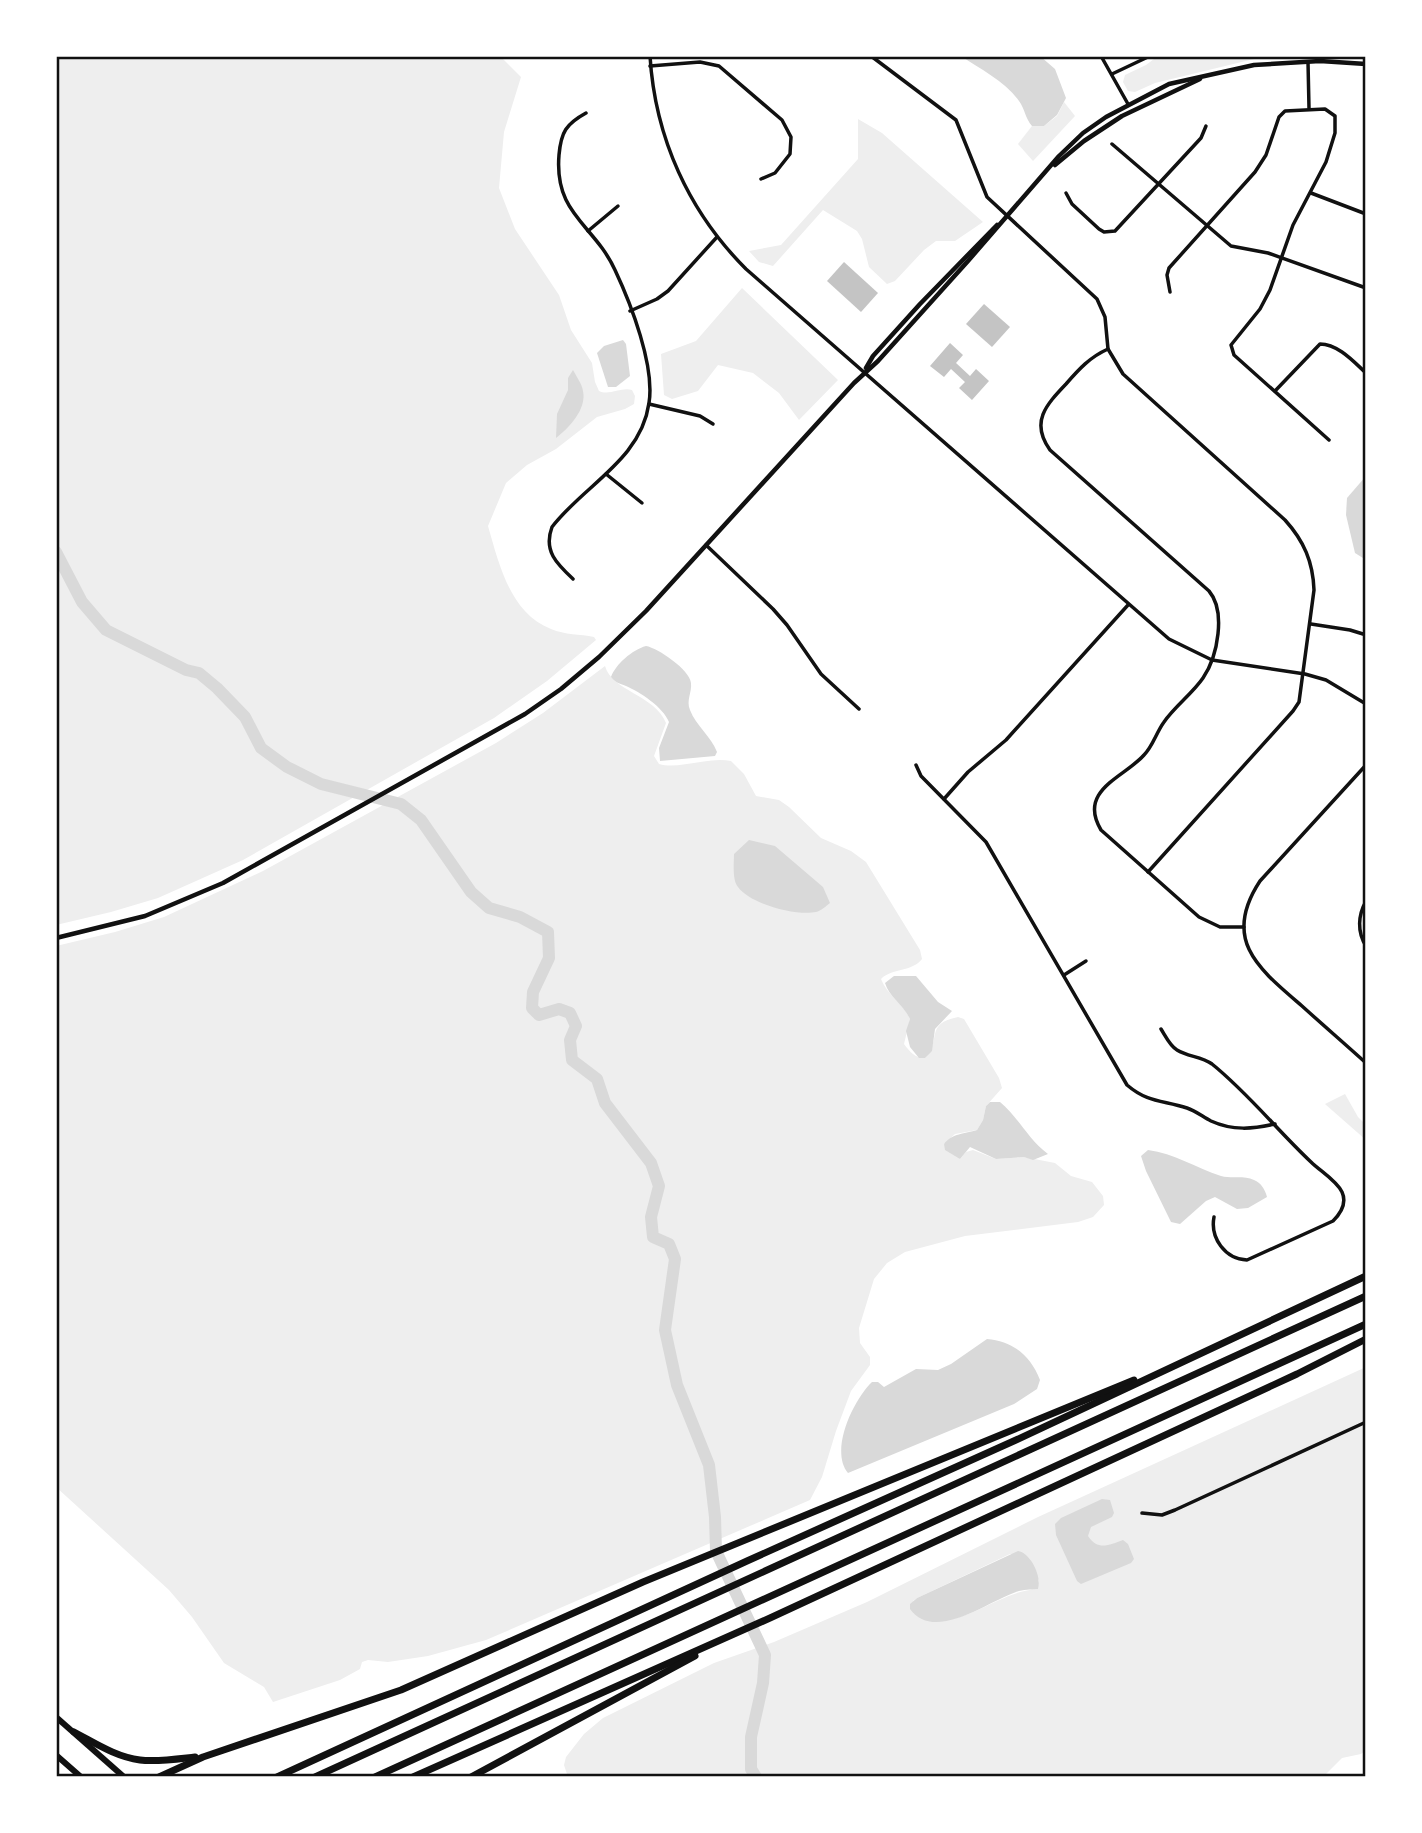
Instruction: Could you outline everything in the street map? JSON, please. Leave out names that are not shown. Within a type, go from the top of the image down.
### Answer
[{"type":"highway","points":[[278,1777],[1017,1440],[1366,1276]]},
{"type":"highway","points":[[315,1777],[1366,1296]]},
{"type":"highway","points":[[375,1777],[1366,1324]]},
{"type":"highway","points":[[413,1777],[770,1618],[1297,1374],[1366,1339]]},
{"type":"highway","points":[[159,1777],[203,1757],[401,1690],[643,1583],[1177,1363]]},
{"type":"highway","points":[[471,1777],[736,1633]]},
{"type":"highway","points":[[74,1732],[117,1754],[140,1760],[203,1757]]},
{"type":"main road","points":[[56,1717],[124,1777]]},
{"type":"main road","points":[[56,1755],[81,1777]]},
{"type":"street","points":[[650,56],[656,111],[669,153],[698,209],[717,237],[746,269],[1169,639],[1212,660],[1305,674],[1337,685],[1366,704]]},
{"type":"street","points":[[871,56],[956,120],[987,197],[1097,299],[1105,317],[1108,349],[1123,374],[1296,532],[1308,556],[1314,590],[1311,624],[1301,695],[1293,711],[1148,872]]},
{"type":"street","points":[[1101,56],[1132,110]]},
{"type":"street","points":[[1112,74],[1150,56]]},
{"type":"street","points":[[1049,170],[1059,156],[1083,133],[1128,104],[1168,84],[1264,63],[1308,61],[1366,64]]},
{"type":"street","points":[[1308,61],[1309,108]]},
{"type":"street","points":[[650,66],[700,62],[719,66],[782,120],[791,136],[790,154],[775,173],[761,179]]},
{"type":"street","points":[[56,938],[145,916],[251,869],[493,734],[561,690],[646,611],[864,372],[886,353],[1049,170],[1084,141],[1132,110],[1211,75]]},
{"type":"street","points":[[1170,292],[1167,275],[1169,268],[1261,163],[1279,117],[1285,111],[1309,108],[1330,111],[1335,116],[1337,125],[1326,162],[1293,225],[1270,290],[1260,309],[1231,345],[1234,355],[1329,440]]},
{"type":"street","points":[[573,579],[555,563],[549,535],[558,519],[626,454],[639,434],[649,404],[649,369],[615,269],[563,197],[558,170],[560,143],[565,129],[572,121],[586,113]]},
{"type":"street","points":[[1066,192],[1072,204],[1090,221],[1099,229],[1110,232],[1120,227],[1201,138],[1206,126]]},
{"type":"street","points":[[1112,144],[1231,246],[1281,258],[1366,288]]},
{"type":"street","points":[[1311,192],[1366,214]]},
{"type":"street","points":[[588,231],[618,206]]},
{"type":"street","points":[[630,311],[657,299],[668,290],[717,237]]},
{"type":"street","points":[[1275,391],[1320,344],[1325,343],[1366,373]]},
{"type":"street","points":[[1108,349],[1083,365],[1049,402],[1041,419],[1044,441],[1050,450],[1214,597],[1220,614],[1212,660],[1203,678],[1162,725],[1145,755],[1105,785],[1096,803],[1097,823],[1101,830],[1148,872],[1208,922],[1220,928],[1244,928]]},
{"type":"street","points":[[649,404],[700,416],[713,424]]},
{"type":"street","points":[[606,474],[642,503]]},
{"type":"street","points":[[706,545],[773,609],[821,674],[859,709]]},
{"type":"street","points":[[944,799],[968,772],[1006,740],[1128,604]]},
{"type":"street","points":[[1311,624],[1350,630],[1363,635]]},
{"type":"street","points":[[916,765],[921,776],[986,842],[1127,1085],[1137,1094],[1152,1101],[1185,1108],[1213,1122],[1235,1128],[1252,1129],[1275,1124]]},
{"type":"street","points":[[1366,765],[1260,881],[1245,912],[1244,928],[1248,948],[1263,972],[1366,1063]]},
{"type":"street","points":[[1366,901],[1359,928],[1366,946]]},
{"type":"street","points":[[1064,975],[1086,961]]},
{"type":"street","points":[[1161,1029],[1179,1052],[1210,1063],[1341,1191],[1342,1209],[1333,1221],[1247,1260],[1238,1260],[1223,1250],[1212,1226],[1214,1217]]},
{"type":"street","points":[[1142,1513],[1162,1515],[1175,1510],[1366,1422]]},
{"type":"shaded area","points":[[56,56],[500,56],[521,77],[504,132],[499,188],[515,229],[559,295],[571,330],[592,363],[599,391],[607,393],[628,389],[632,390],[635,396],[634,404],[597,417],[556,449],[527,465],[506,483],[488,526],[508,586],[525,612],[551,629],[594,637],[596,640],[547,681],[494,718],[243,860],[158,898],[56,925]]},
{"type":"shaded area","points":[[961,56],[1040,56],[1055,69],[1066,98],[1057,115],[1044,126],[1032,126],[1021,104],[1007,87]]},
{"type":"shaded area","points":[[1158,56],[1259,56],[1155,83],[1135,92],[1128,91],[1123,82],[1125,75]]},
{"type":"shaded area","points":[[1064,102],[1075,116],[1033,161],[1018,144],[1032,126],[1044,126],[1057,116]]},
{"type":"shaded area","points":[[858,119],[882,133],[983,222],[955,241],[936,241],[895,281],[887,284],[869,267],[862,239],[857,231],[823,210],[773,266],[759,262],[749,251],[781,245],[858,159]]},
{"type":"shaded area","points":[[742,288],[838,380],[799,420],[779,393],[753,373],[718,365],[698,391],[672,399],[664,395],[661,354],[696,341]]},
{"type":"shaded area","points":[[623,340],[626,344],[630,376],[616,387],[608,387],[597,353],[604,346]]},
{"type":"shaded area","points":[[573,370],[584,398],[580,411],[556,438],[557,414],[568,390],[568,378]]},
{"type":"shaded area","points":[[1366,476],[1366,555],[1363,558],[1355,553],[1346,515],[1347,498]]},
{"type":"shaded area","points":[[646,646],[673,660],[689,678],[690,710],[714,746],[717,752],[715,756],[660,761],[659,748],[669,722],[666,716],[644,696],[611,677],[625,658]]},
{"type":"shaded area","points":[[605,666],[616,682],[653,706],[666,723],[654,756],[659,764],[731,761],[744,774],[756,796],[779,800],[821,838],[851,851],[866,862],[920,950],[922,959],[913,966],[881,979],[910,1019],[904,1044],[913,1054],[925,1058],[941,1024],[958,1017],[964,1019],[999,1078],[1002,1088],[986,1106],[983,1120],[977,1130],[955,1134],[944,1144],[960,1159],[966,1152],[973,1150],[996,1159],[1024,1157],[1055,1163],[1071,1176],[1092,1182],[1103,1196],[1104,1205],[1093,1217],[1078,1222],[965,1236],[905,1252],[887,1263],[874,1279],[859,1328],[860,1343],[870,1357],[870,1365],[851,1391],[822,1477],[810,1500],[486,1640],[428,1656],[388,1662],[368,1660],[362,1662],[360,1669],[340,1680],[273,1702],[264,1687],[224,1663],[192,1617],[169,1590],[56,1487],[56,946],[164,917],[263,871],[496,743],[543,713]]},
{"type":"shaded area","points":[[749,840],[775,846],[823,887],[830,903],[816,912],[797,912],[774,907],[744,893],[735,880],[734,854]]},
{"type":"shaded area","points":[[894,976],[916,976],[938,1002],[952,1011],[935,1029],[932,1051],[925,1058],[919,1058],[910,1047],[906,1031],[910,1019],[885,983]]},
{"type":"shaded area","points":[[1345,1094],[1358,1117],[1366,1125],[1366,1140],[1325,1104]]},
{"type":"shaded area","points":[[990,1102],[1000,1102],[1048,1154],[1033,1160],[1024,1157],[996,1159],[970,1147],[960,1159],[945,1150],[944,1144],[951,1138],[977,1130]]},
{"type":"shaded area","points":[[1148,1150],[1167,1154],[1221,1176],[1254,1180],[1259,1183],[1267,1197],[1248,1208],[1237,1209],[1215,1197],[1206,1201],[1180,1224],[1171,1222],[1141,1156]]},
{"type":"shaded area","points":[[987,1339],[1005,1343],[1026,1357],[1040,1380],[1037,1389],[1014,1404],[848,1473],[843,1463],[842,1439],[851,1412],[872,1382],[878,1382],[884,1387],[916,1369],[938,1370]]},
{"type":"shaded area","points":[[1366,1367],[1366,1750],[1361,1754],[1342,1758],[1323,1777],[568,1777],[564,1765],[566,1757],[584,1734],[603,1718],[714,1663],[774,1642],[867,1602],[1038,1517]],"holes":[[[1010,1554],[1029,1558],[1039,1581],[1038,1589],[1007,1597],[948,1620],[932,1620],[916,1615],[913,1601],[917,1598]]]},
{"type":"shaded area","points":[[1102,1499],[1110,1500],[1114,1513],[1112,1517],[1091,1527],[1088,1536],[1100,1545],[1123,1540],[1128,1544],[1134,1559],[1131,1563],[1081,1584],[1077,1581],[1056,1535],[1055,1524],[1061,1518]]},
{"type":"shaded area","points":[[1018,1551],[1027,1556],[1034,1566],[1038,1589],[1016,1592],[962,1617],[947,1621],[933,1622],[920,1618],[910,1609],[910,1604],[917,1598]]},
{"type":"building","points":[[844,262],[878,293],[861,312],[827,281]]},
{"type":"building","points":[[984,304],[1010,327],[992,347],[966,324]]},
{"type":"building","points":[[950,343],[963,355],[956,363],[970,376],[976,369],[989,381],[972,400],[959,388],[965,382],[951,369],[944,377],[930,366]]},
{"type":"waterway","points":[[56,552],[82,602],[106,630],[186,670],[199,673],[245,717],[261,748],[287,767],[321,784],[401,804],[421,820],[471,892],[489,908],[520,917],[548,932],[549,958],[533,992],[532,1008],[539,1015],[559,1009],[570,1013],[576,1026],[570,1040],[572,1060],[597,1079],[605,1103],[651,1163],[659,1186],[651,1217],[653,1237],[669,1244],[675,1259],[665,1330],[677,1385],[709,1465],[716,1551],[765,1655],[763,1683],[751,1737],[751,1769],[756,1777]]}]
